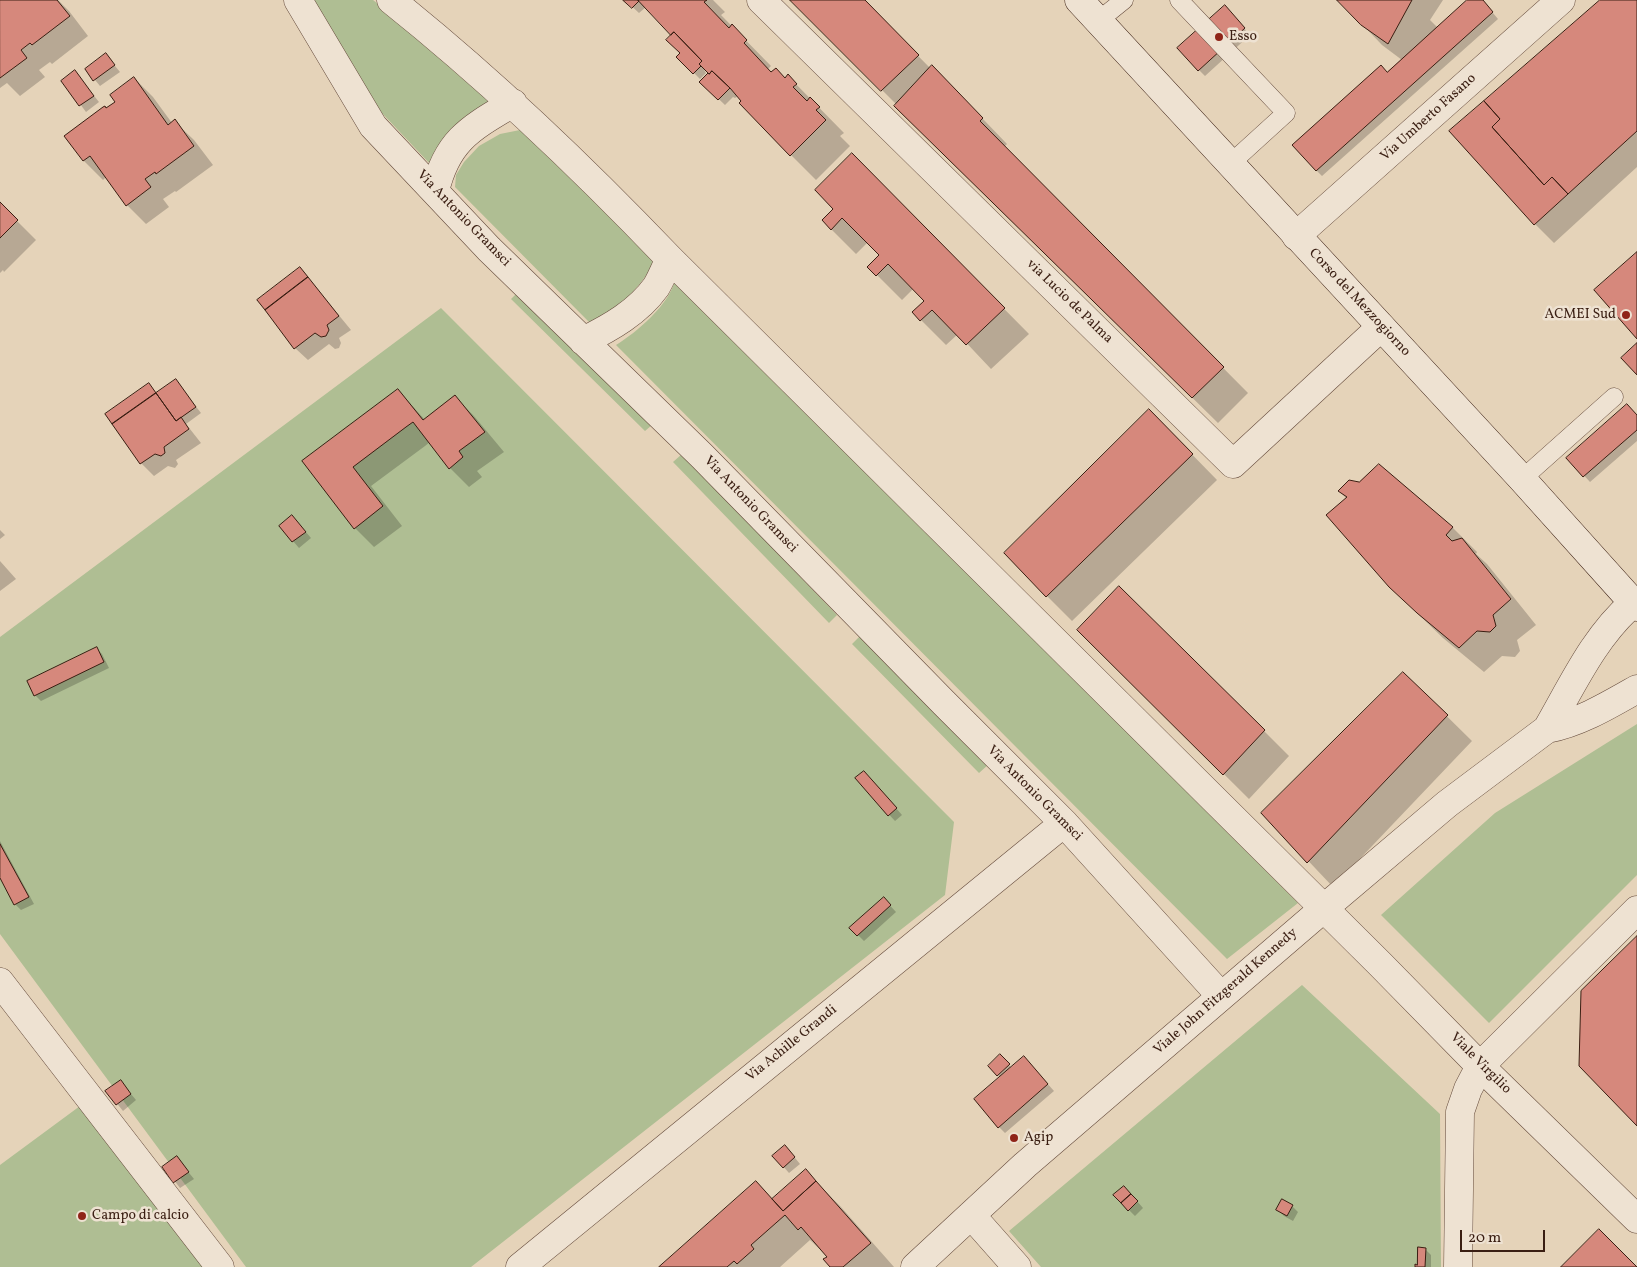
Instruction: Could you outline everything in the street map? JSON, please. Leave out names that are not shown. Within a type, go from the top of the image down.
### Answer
[{"type":"street","name":"Via Antonio Gramsci","points":[[298,0],[373,126],[490,249],[702,456],[951,710],[1064,822],[1221,996]]},
{"type":"street","points":[[391,0],[448,46],[514,104],[604,190],[670,259],[1323,909]]},
{"type":"street","name":"via Lucio de Palma","points":[[761,0],[1233,464],[1381,327]]},
{"type":"street","name":"Corso del Mezzogiorno","points":[[1079,0],[1522,479],[1635,605]]},
{"type":"street","name":"Via Umberto Fasano","points":[[1296,236],[1561,0]]},
{"type":"street","points":[[434,190],[440,170],[453,147],[474,126],[514,104]]},
{"type":"street","points":[[583,341],[620,321],[635,309],[656,287],[670,259]]},
{"type":"street","points":[[1547,729],[1584,661],[1611,623],[1635,605]]},
{"type":"street","points":[[1547,729],[1563,726],[1637,689]]},
{"type":"street","name":"Viale John Fitzgerald Kennedy","points":[[915,1267],[1025,1165],[1323,909],[1447,804],[1547,729]]},
{"type":"street","name":"Via Achille Grandi","points":[[520,1267],[1064,822]]},
{"type":"street","name":"Viale Virgilio","points":[[1323,909],[1637,1219]]},
{"type":"street","points":[[1458,1267],[1460,1112],[1468,1089],[1480,1066],[1637,910]]},
{"type":"street","points":[[0,982],[220,1267]]},
{"type":"street","points":[[971,1215],[1018,1267]]},
{"type":"lane","points":[[1098,21],[1124,0]]},
{"type":"lane","points":[[1180,0],[1286,112],[1230,164]]},
{"type":"lane","points":[[1522,479],[1614,397]]},
{"type":"green space","points":[[309,0],[373,0],[455,63],[493,101],[431,165],[380,111]]},
{"type":"green space","points":[[520,130],[657,260],[628,297],[610,311],[589,322],[455,187],[456,175],[464,162],[479,146],[500,134]]},
{"type":"green space","points":[[675,280],[1298,903],[1227,959],[616,345],[651,317],[666,299]]},
{"type":"green space","points":[[517,293],[652,425],[645,431],[511,299]]},
{"type":"green space","points":[[441,308],[954,822],[945,895],[471,1267],[246,1267],[0,934],[0,637]]},
{"type":"green space","points":[[682,454],[837,615],[829,623],[673,462]]},
{"type":"green space","points":[[862,634],[989,764],[979,773],[852,644]]},
{"type":"green space","points":[[1637,724],[1637,875],[1489,1023],[1381,915],[1495,813]]},
{"type":"green space","points":[[1302,985],[1440,1114],[1441,1267],[1041,1267],[1009,1231]]},
{"type":"green space","name":"Campo di calcio","points":[[80,1106],[204,1267],[0,1267],[0,1165]]},
{"type":"building","points":[[0,0],[57,0],[70,16],[32,45],[30,43],[21,50],[27,58],[0,78]]},
{"type":"building","points":[[623,0],[638,0],[639,1],[632,8]]},
{"type":"building","points":[[638,0],[707,0],[704,2],[729,28],[732,24],[747,40],[744,43],[771,72],[776,68],[785,78],[788,74],[797,84],[793,87],[807,101],[810,97],[820,107],[816,110],[826,120],[790,156],[739,103],[741,101],[730,88],[712,71],[709,74],[699,64],[702,61],[674,32],[671,35]]},
{"type":"building","points":[[790,0],[865,0],[919,55],[881,91]]},
{"type":"building","points":[[1337,0],[1412,0],[1388,44],[1361,25]]},
{"type":"building","points":[[1467,0],[1483,0],[1493,12],[1316,171],[1292,145],[1381,65],[1387,72]]},
{"type":"building","points":[[1600,0],[1637,0],[1637,131],[1568,194],[1552,177],[1544,185],[1492,127],[1500,119],[1484,101]]},
{"type":"building","points":[[1225,5],[1245,28],[1198,71],[1177,48]]},
{"type":"building","points":[[674,32],[702,61],[699,64],[701,66],[693,74],[676,57],[680,53],[666,40]]},
{"type":"building","points":[[106,53],[115,65],[93,81],[85,69]]},
{"type":"building","points":[[932,65],[983,118],[980,121],[1224,367],[1192,398],[894,106]]},
{"type":"building","points":[[75,70],[94,96],[79,106],[61,81]]},
{"type":"building","points":[[712,71],[730,88],[718,100],[699,82]]},
{"type":"building","points":[[134,77],[168,125],[175,119],[194,146],[156,174],[155,172],[145,179],[151,187],[126,206],[90,156],[83,161],[64,136],[103,107],[105,106],[106,108],[115,102],[110,95]]},
{"type":"building","points":[[1484,101],[1500,119],[1492,127],[1544,185],[1552,177],[1568,194],[1534,225],[1449,131]]},
{"type":"building","points":[[852,153],[1005,308],[966,345],[932,310],[920,321],[912,312],[924,301],[888,264],[876,276],[867,267],[879,255],[842,218],[831,230],[822,220],[833,209],[815,190]]},
{"type":"building","points":[[0,202],[18,220],[0,238]]},
{"type":"building","name":"ACMEI Sud","points":[[1637,252],[1637,339],[1594,290]]},
{"type":"building","points":[[300,267],[308,277],[265,310],[257,300]]},
{"type":"building","points":[[308,277],[339,316],[327,325],[329,330],[326,336],[321,337],[315,333],[294,349],[265,310]]},
{"type":"building","points":[[1637,343],[1637,375],[1621,358]]},
{"type":"building","points":[[176,379],[196,407],[176,421],[156,393]]},
{"type":"building","points":[[149,383],[156,393],[112,424],[105,414]]},
{"type":"building","points":[[398,389],[423,420],[455,395],[485,432],[459,451],[463,457],[449,469],[413,422],[406,427],[353,467],[383,506],[354,529],[302,461]]},
{"type":"building","points":[[156,393],[176,421],[181,417],[189,429],[164,447],[165,453],[161,456],[155,454],[140,464],[112,424]]},
{"type":"building","points":[[1627,404],[1637,415],[1637,430],[1583,477],[1566,458]]},
{"type":"building","points":[[1149,409],[1193,454],[1046,597],[1004,553]]},
{"type":"building","points":[[1379,464],[1453,527],[1446,535],[1452,541],[1462,538],[1511,599],[1493,615],[1496,626],[1490,632],[1477,631],[1459,648],[1389,587],[1326,515],[1347,497],[1338,491],[1349,480],[1359,482]]},
{"type":"building","points":[[292,515],[306,532],[292,542],[279,526]]},
{"type":"building","points":[[1119,586],[1265,730],[1223,775],[1077,630]]},
{"type":"building","points":[[97,647],[104,662],[34,696],[27,681]]},
{"type":"building","points":[[1403,672],[1448,715],[1307,863],[1261,813]]},
{"type":"building","points":[[864,771],[897,808],[888,816],[855,778]]},
{"type":"building","points":[[0,844],[29,897],[14,905],[0,878]]},
{"type":"building","points":[[884,897],[891,905],[857,936],[849,928]]},
{"type":"building","points":[[1637,936],[1637,1126],[1579,1066],[1581,991]]},
{"type":"building","points":[[1000,1054],[1010,1064],[997,1076],[988,1066]]},
{"type":"building","points":[[1024,1056],[1048,1084],[998,1128],[974,1099]]},
{"type":"building","points":[[121,1080],[131,1094],[116,1105],[105,1091]]},
{"type":"building","points":[[785,1145],[795,1157],[783,1168],[772,1156]]},
{"type":"building","points":[[177,1156],[189,1172],[173,1183],[162,1167]]},
{"type":"building","points":[[806,1169],[816,1181],[783,1211],[772,1199]]},
{"type":"building","points":[[756,1181],[783,1211],[816,1181],[871,1243],[843,1267],[830,1267],[823,1259],[827,1257],[801,1227],[798,1230],[785,1215],[751,1245],[754,1249],[737,1264],[734,1261],[727,1267],[659,1267]]},
{"type":"building","points":[[1124,1186],[1131,1194],[1121,1203],[1113,1195]]},
{"type":"building","points":[[1131,1194],[1138,1201],[1128,1211],[1121,1203]]},
{"type":"building","points":[[1282,1199],[1293,1205],[1287,1216],[1276,1210]]},
{"type":"building","points":[[1599,1229],[1637,1267],[1561,1267]]},
{"type":"building","points":[[1418,1247],[1426,1248],[1425,1267],[1415,1267],[1415,1264],[1417,1265]]},
{"type":"place","name":"Esso","points":[[1219,37]]},
{"type":"place","name":"ACMEI Sud","points":[[1626,315]]},
{"type":"place","name":"Agip","points":[[1014,1138]]},
{"type":"place","name":"Campo di calcio","points":[[82,1216]]}]
